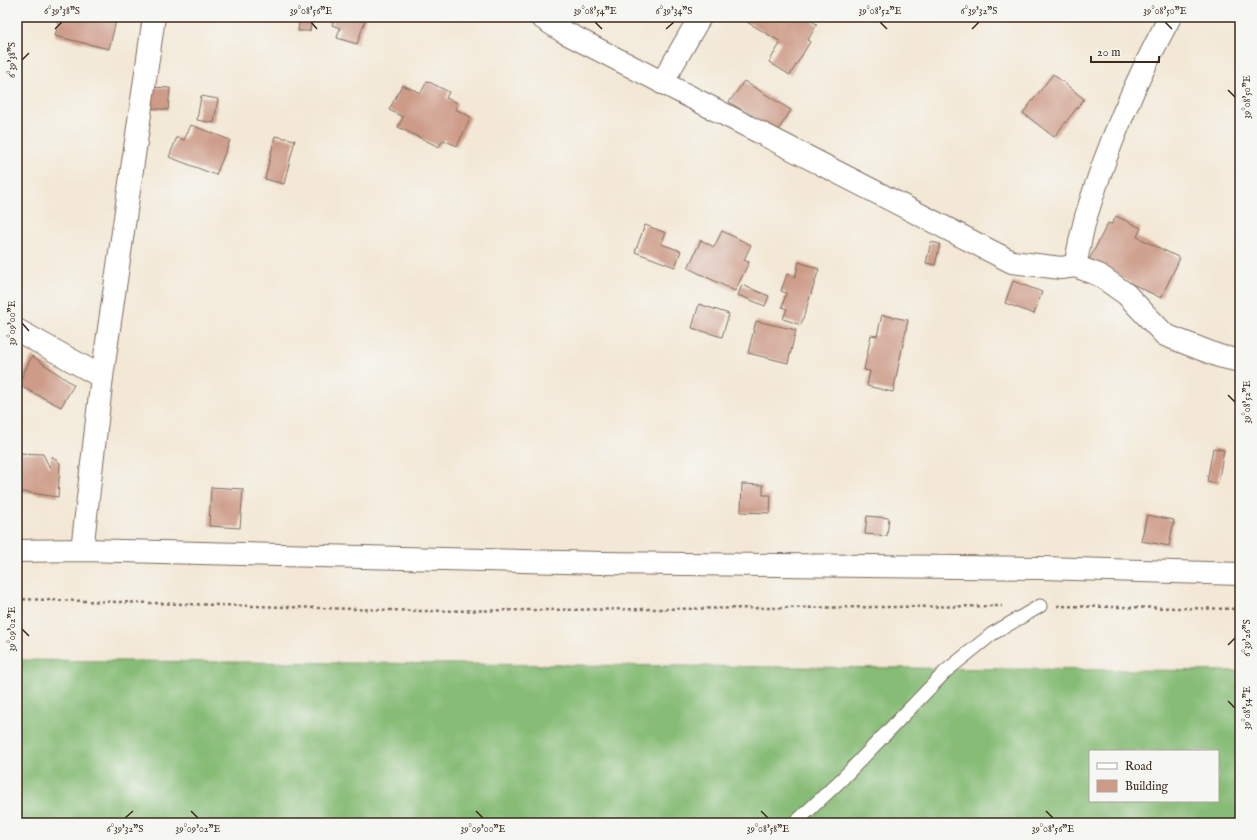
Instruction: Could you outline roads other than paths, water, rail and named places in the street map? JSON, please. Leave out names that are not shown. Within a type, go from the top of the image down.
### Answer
[{"type":"street","points":[[82,550],[102,377],[154,17]]},
{"type":"street","points":[[541,17],[564,32],[662,83],[1012,262],[1061,268],[1075,266],[1099,275],[1126,294],[1165,335],[1219,356],[1240,361]]},
{"type":"street","points":[[662,83],[700,17]]},
{"type":"street","points":[[1075,266],[1087,211],[1109,151],[1152,50],[1170,17]]},
{"type":"street","points":[[17,330],[102,377]]},
{"type":"street","points":[[17,551],[82,550],[602,563],[1042,568],[1240,574]]},
{"type":"lane","points":[[795,823],[841,780],[946,671],[992,634],[1040,606]]}]
